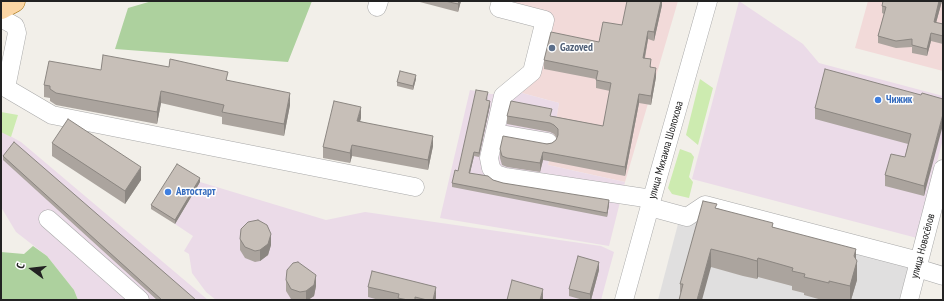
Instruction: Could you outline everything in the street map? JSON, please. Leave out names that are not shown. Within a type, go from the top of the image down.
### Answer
[{"type":"main road","points":[[1,8],[14,1]]},
{"type":"street","points":[[500,1],[499,8],[545,20],[532,72],[503,96],[489,158],[491,168],[496,174],[505,177],[651,203],[687,217],[705,205],[918,264],[943,276]]},
{"type":"street","name":"улица Михаила Шолохова","points":[[624,300],[708,1]]},
{"type":"street","points":[[1,18],[15,26],[17,33],[3,87],[52,115],[415,187]]},
{"type":"street","points":[[495,133],[548,142]]},
{"type":"street","name":"улица Новосёлов","points":[[909,300],[943,169]]},
{"type":"street","points":[[48,219],[140,300]]},
{"type":"shaded area","points":[[508,1],[678,1],[625,182],[548,165],[559,103],[522,93],[551,17]]},
{"type":"shaded area","points":[[739,1],[803,44],[819,63],[943,96],[943,139],[917,238],[692,179]]},
{"type":"shaded area","points":[[868,1],[943,1],[943,71],[855,48]]},
{"type":"shaded area","points":[[470,90],[491,94],[522,93],[559,103],[548,165],[625,182],[609,246],[440,218]]},
{"type":"shaded area","points":[[1,131],[21,142],[208,300],[78,300],[74,290],[47,256],[16,232],[1,207]]},
{"type":"shaded area","points":[[200,182],[326,220],[365,212],[601,246],[614,252],[601,300],[216,300],[206,292],[192,273],[189,254],[184,251],[193,236],[175,224]]},
{"type":"shaded area","points":[[707,212],[909,266],[899,300],[658,300],[678,224]]},
{"type":"green space","points":[[152,1],[312,1],[288,62],[115,49],[128,8]]},
{"type":"green space","points":[[700,79],[713,88],[698,145],[686,135]]},
{"type":"green space","points":[[1,112],[18,115],[11,137],[1,132]]},
{"type":"green space","points":[[680,149],[691,153],[694,157],[689,177],[693,182],[689,198],[672,194],[668,188]]},
{"type":"green space","points":[[33,246],[47,256],[74,290],[78,300],[1,300],[1,252],[24,254]]},
{"type":"building","points":[[445,1],[459,1],[458,4]]},
{"type":"building","points":[[627,1],[661,1],[654,32],[648,31],[643,58],[651,59],[650,67],[656,68],[651,96],[639,94],[625,167],[543,152],[540,163],[502,156],[500,149],[503,136],[547,144],[556,140],[558,135],[558,129],[550,123],[507,116],[511,101],[552,109],[550,116],[603,126],[611,83],[596,80],[598,71],[544,60],[551,32],[599,42],[603,22],[622,25]]},
{"type":"building","points":[[883,1],[939,1],[934,22],[943,24],[943,36],[931,33],[927,49],[912,45],[912,39],[896,41],[878,36],[886,7],[882,6]]},
{"type":"building","points":[[103,55],[169,67],[170,59],[228,72],[226,80],[290,93],[284,124],[222,112],[224,105],[161,91],[157,112],[56,93],[50,89],[50,86],[44,85],[49,61],[101,70]]},
{"type":"building","points":[[825,69],[921,95],[922,93],[943,99],[943,114],[924,186],[885,175],[891,154],[905,157],[911,134],[815,108]]},
{"type":"building","points":[[400,71],[416,75],[413,86],[397,82]]},
{"type":"building","points":[[476,90],[488,92],[486,100],[490,101],[479,153],[474,152],[469,173],[488,176],[493,180],[503,183],[609,200],[607,213],[452,183],[455,170],[458,171]]},
{"type":"building","points":[[334,101],[361,107],[357,121],[433,136],[428,160],[352,145],[350,153],[323,147]]},
{"type":"building","points":[[68,119],[141,167],[125,191],[52,143]]},
{"type":"building","points":[[14,142],[196,300],[162,300],[3,156]]},
{"type":"building","points":[[177,164],[200,178],[175,220],[151,205]]},
{"type":"building","points":[[703,201],[717,204],[715,208],[773,223],[772,227],[856,249],[854,256],[857,261],[850,286],[804,277],[805,274],[792,271],[793,268],[758,258],[757,261],[711,249],[697,300],[679,300],[683,284],[680,284]]},
{"type":"building","points":[[258,220],[267,225],[271,234],[268,244],[260,250],[255,251],[245,247],[240,239],[241,229],[248,222]]},
{"type":"building","points":[[578,256],[599,262],[590,294],[569,289]]},
{"type":"building","points":[[298,262],[316,275],[314,285],[306,291],[300,292],[291,289],[286,280],[287,270],[293,263]]},
{"type":"building","points":[[372,271],[436,287],[433,300],[415,297],[415,300],[398,298],[399,294],[368,287]]},
{"type":"building","points":[[512,280],[543,289],[540,300],[507,300]]},
{"type":"place","name":"Gazoved","points":[[552,48]]},
{"type":"place","name":"Чижик","points":[[878,100]]},
{"type":"place","name":"Автостарт","points":[[168,192]]}]
